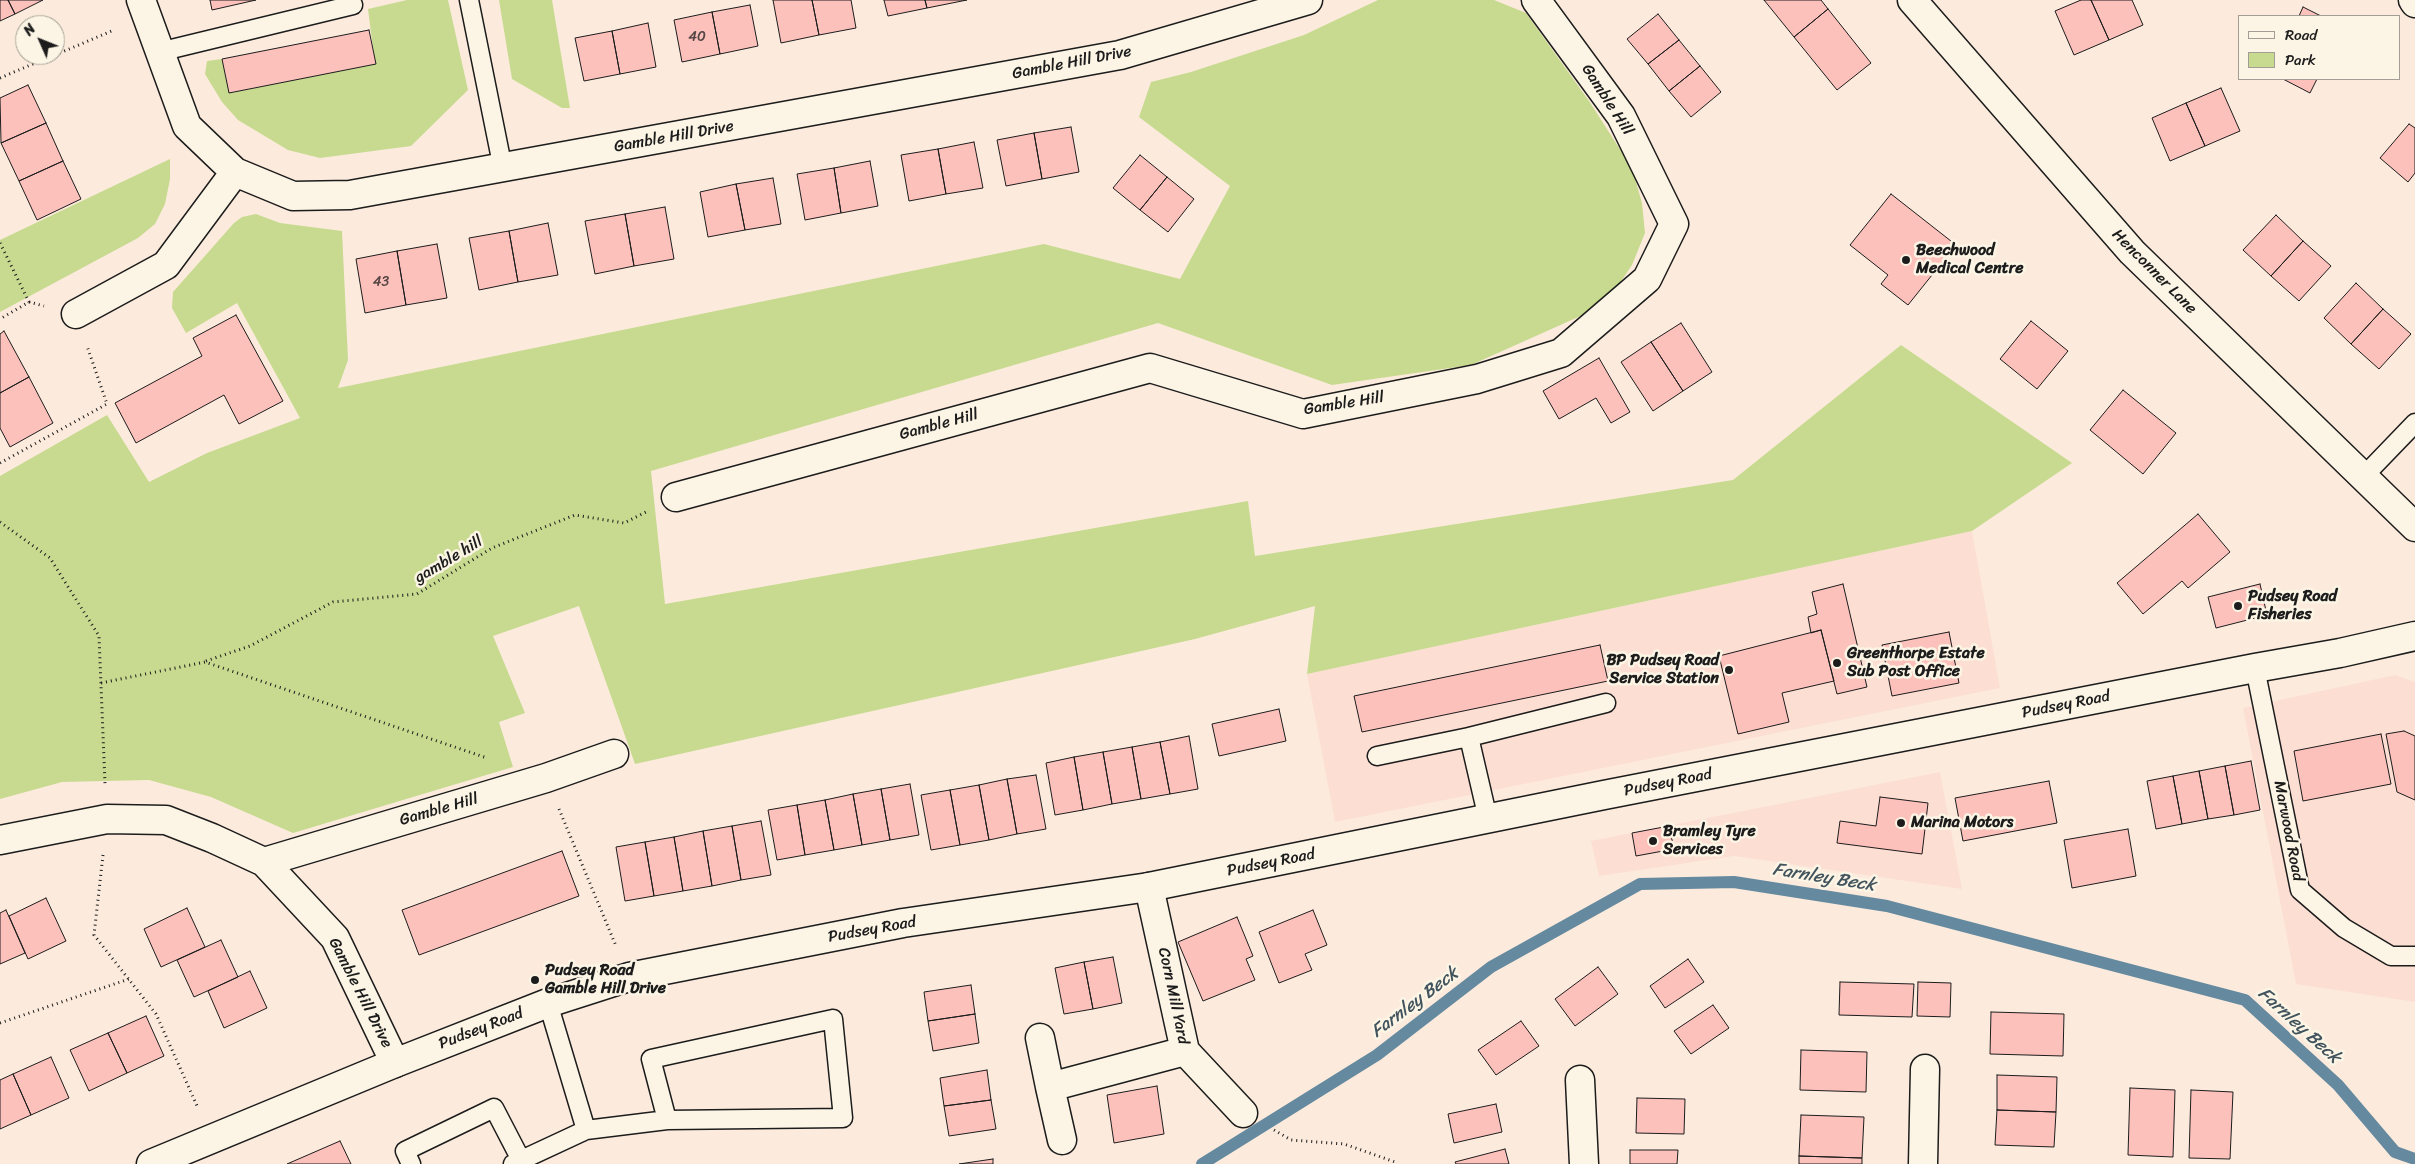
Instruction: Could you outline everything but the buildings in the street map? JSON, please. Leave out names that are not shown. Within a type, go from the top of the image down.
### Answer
[{"type":"street","name":"Gamble Hill Drive","points":[[143,8],[187,126],[235,172],[293,196],[350,196],[1120,55],[1308,0]]},
{"type":"street","name":"Gamble Hill","points":[[676,497],[1150,368],[1302,414],[1477,380],[1561,353],[1647,279],[1674,224],[1621,116],[1536,0]]},
{"type":"street","name":"Henconner Lane","points":[[1912,0],[2132,252],[2415,527]]},
{"type":"street","points":[[76,314],[166,265],[235,172]]},
{"type":"street","name":"Pudsey Road","points":[[151,1164],[395,1063],[548,1003],[629,977],[903,923],[1149,887],[1488,818],[2340,653],[2415,636]]},
{"type":"street","name":"Gamble Hill","points":[[264,862],[546,778],[614,754]]},
{"type":"street","name":"Gamble Hill Drive","points":[[0,840],[107,819],[166,820],[212,838],[264,862],[335,938],[395,1063]]},
{"type":"street","name":"Corn Mill Yard","points":[[1149,887],[1185,1051],[1243,1112]]},
{"type":"street","points":[[1040,1038],[1062,1140]]},
{"type":"street","points":[[1050,1087],[1185,1051]]},
{"type":"street","points":[[1923,1164],[1925,1069]]},
{"type":"street","points":[[1580,1080],[1584,1164]]},
{"type":"lane","points":[[469,0],[503,169]]},
{"type":"lane","points":[[159,52],[353,5]]},
{"type":"lane","points":[[2363,477],[2415,423]]},
{"type":"lane","name":"Marwood Road","points":[[2255,668],[2300,890],[2344,928],[2391,956],[2415,956]]},
{"type":"lane","points":[[1377,756],[1468,737],[1606,704]]},
{"type":"lane","points":[[1468,737],[1488,818]]},
{"type":"lane","points":[[548,1003],[586,1130]]},
{"type":"lane","points":[[411,1164],[404,1151],[494,1108],[517,1162],[586,1130],[667,1120],[844,1118],[833,1019],[651,1059],[667,1120]]},
{"type":"path","points":[[65,49],[143,8]]},
{"type":"path","points":[[0,78],[31,65]]},
{"type":"path","points":[[0,243],[29,302]]},
{"type":"path","points":[[0,319],[29,302],[76,314],[107,404],[0,463]]},
{"type":"path","name":"gamble hill","points":[[101,683],[205,662],[250,646],[333,602],[417,594],[492,548],[575,515],[624,523],[676,497]]},
{"type":"path","points":[[0,522],[50,558],[99,636],[107,819],[94,935],[156,1014],[211,1139]]},
{"type":"path","points":[[205,662],[494,760]]},
{"type":"path","points":[[546,778],[629,977]]},
{"type":"path","points":[[0,1023],[129,980]]},
{"type":"path","points":[[1291,1140],[1344,1144],[1395,1162],[1395,1164]]},
{"type":"shaded area","points":[[1972,531],[2000,688],[1335,822],[1307,674]]},
{"type":"shaded area","points":[[2395,675],[2415,682],[2415,1002],[2296,984],[2243,708]]},
{"type":"shaded area","points":[[1940,772],[1962,889],[1734,856],[1599,876],[1591,841]]},
{"type":"green space","points":[[407,0],[448,0],[468,90],[411,146],[320,158],[288,150],[238,120],[222,102],[205,74],[207,61],[222,59],[230,93],[375,64],[368,9]]},
{"type":"green space","points":[[499,0],[552,0],[570,108],[562,108],[512,79]]},
{"type":"green space","points":[[1378,0],[1494,0],[1526,13],[1589,101],[1632,168],[1642,203],[1645,233],[1632,265],[1616,289],[1585,314],[1471,365],[1332,385],[1158,323],[651,471],[665,604],[1248,501],[1255,556],[1733,480],[1901,345],[2072,463],[1972,531],[1307,674],[1315,606],[1195,639],[635,764],[579,606],[493,636],[525,713],[499,722],[513,767],[293,833],[211,797],[149,780],[62,782],[0,799],[0,476],[107,415],[149,482],[207,453],[300,418],[237,303],[186,333],[172,308],[173,292],[234,223],[242,217],[256,214],[280,223],[342,231],[348,360],[338,388],[1044,244],[1180,279],[1230,186],[1139,117],[1151,82],[1191,72],[1304,35]]},
{"type":"green space","points":[[170,159],[170,179],[165,204],[155,224],[138,238],[0,312],[0,240]]},
{"type":"waterway","name":"Farnley Beck","points":[[1202,1164],[1377,1055],[1491,967],[1640,884],[1734,882],[1887,906],[2245,1000],[2338,1085],[2395,1152],[2415,1159]]},
{"type":"place","name":"Beechwood Medical Centre","points":[[1906,260]]},
{"type":"place","name":"Pudsey Road Fisheries","points":[[2238,606]]},
{"type":"place","name":"Greenthorpe Estate Sub Post Office","points":[[1837,663]]},
{"type":"place","name":"BP Pudsey Road Service Station","points":[[1729,670]]},
{"type":"place","name":"Marina Motors","points":[[1901,823]]},
{"type":"place","name":"Bramley Tyre Services","points":[[1653,841]]},
{"type":"place","name":"Pudsey Road Gamble Hill Drive","points":[[535,980]]}]
